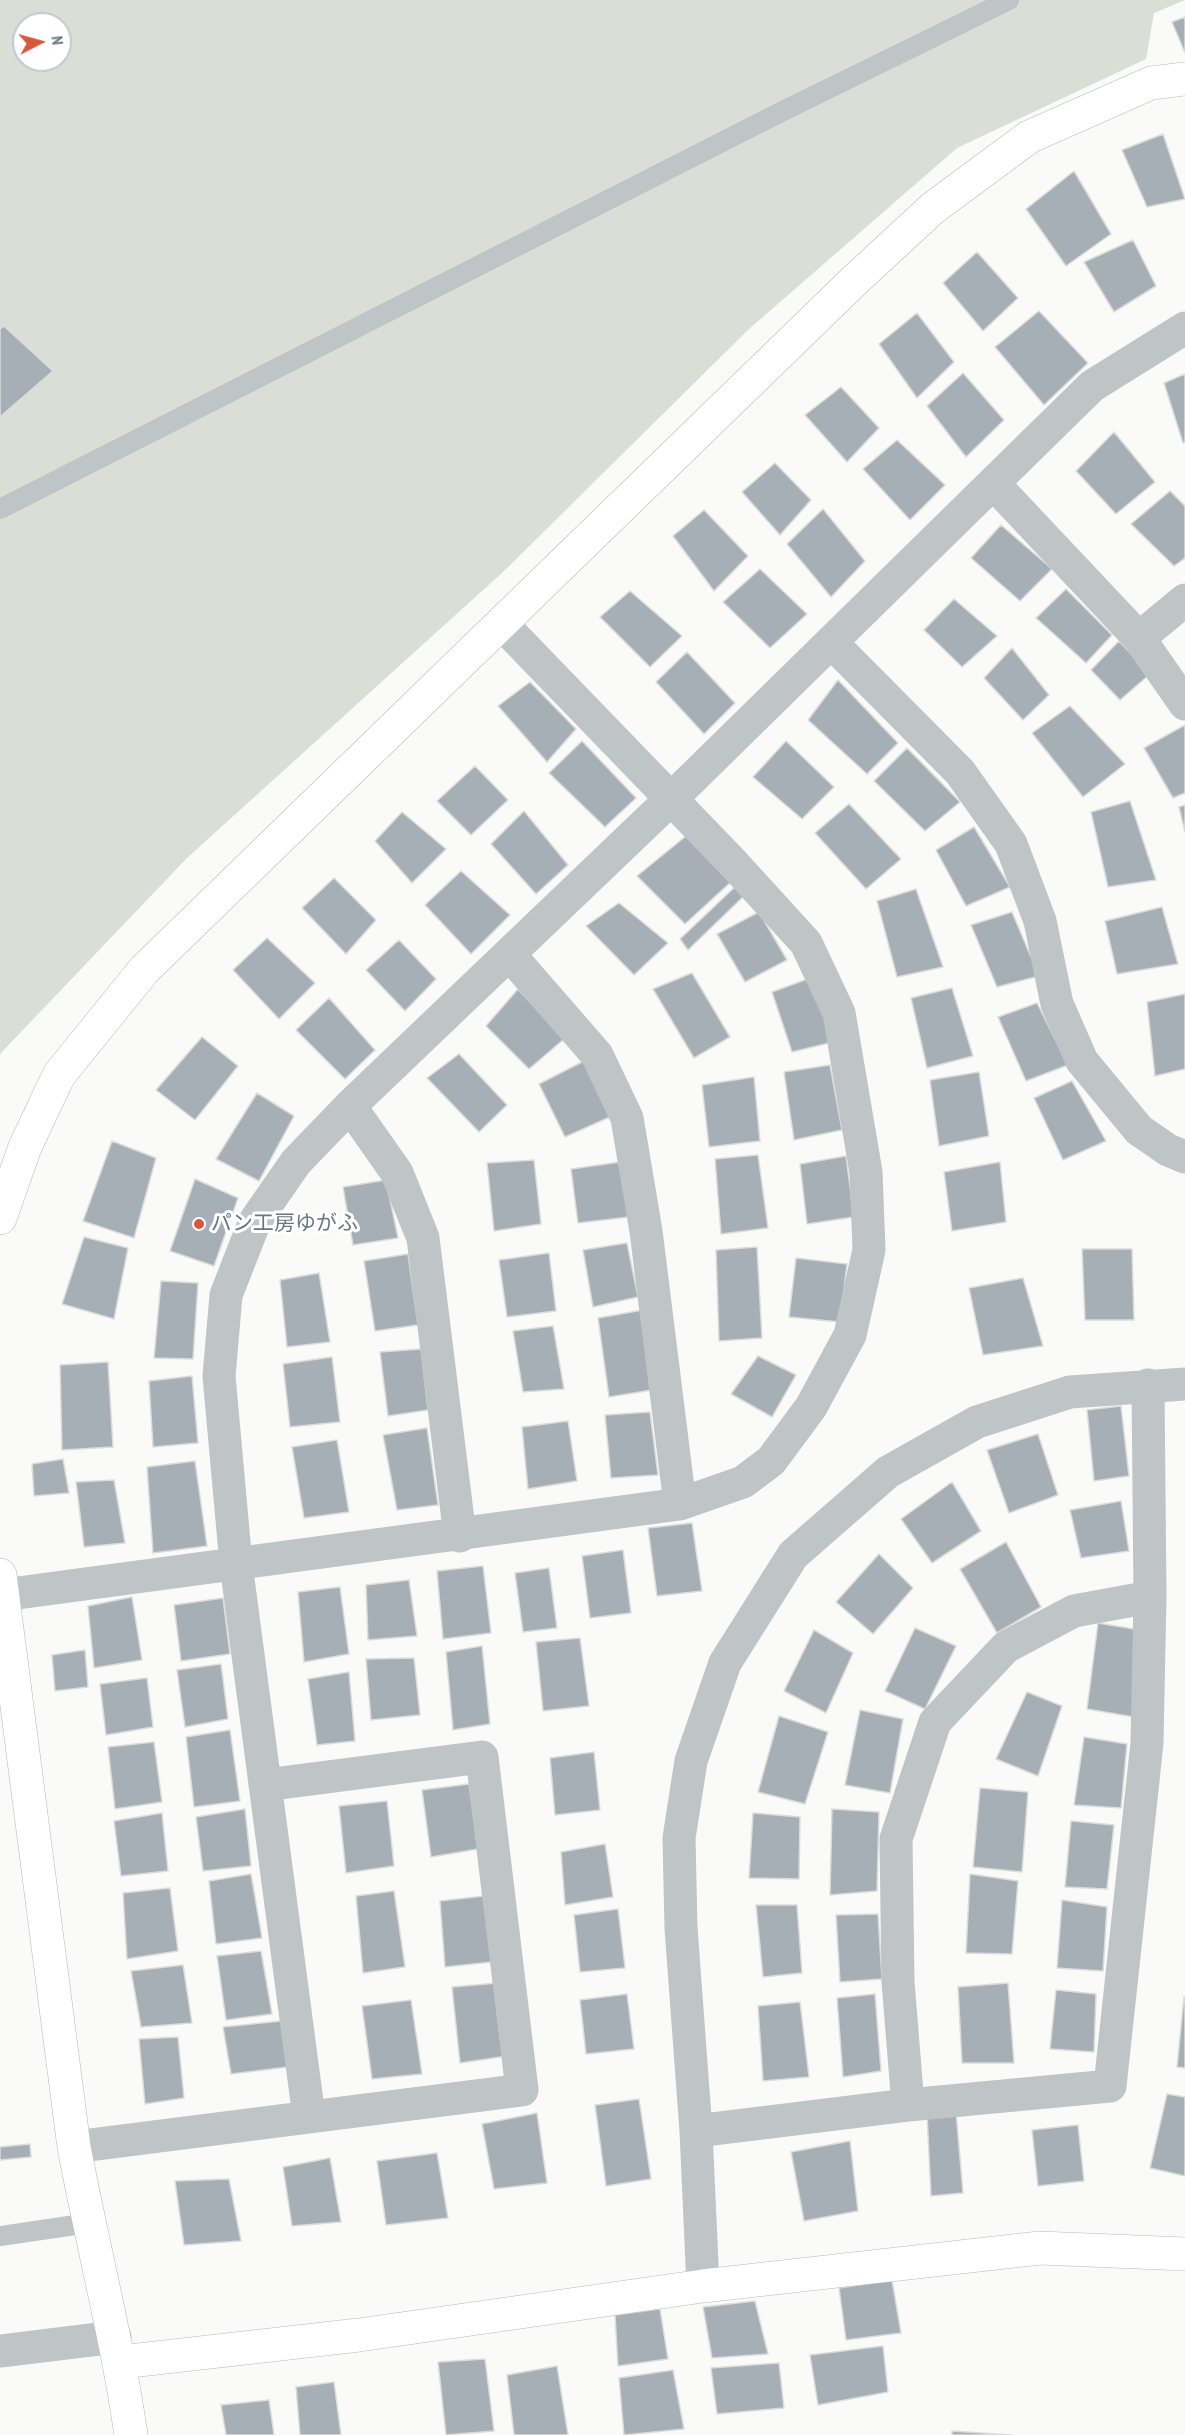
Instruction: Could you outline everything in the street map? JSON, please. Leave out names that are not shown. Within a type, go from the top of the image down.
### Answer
[{"type":"street","points":[[0,1218],[25,1147],[59,1075],[144,970],[501,623],[933,208],[1029,137],[1151,83],[1185,79]]},
{"type":"street","points":[[309,2117],[236,1564],[219,1376],[226,1295],[255,1221],[296,1162],[350,1106],[670,800],[1092,386],[1185,328]]},
{"type":"street","points":[[993,483],[1139,638],[1185,704]]},
{"type":"street","points":[[1139,638],[1185,600]]},
{"type":"street","points":[[131,2435],[118,2350],[88,2223],[74,2147],[2,1585],[236,1564],[460,1536],[681,1504],[743,1482],[771,1461],[812,1407],[850,1335],[869,1250],[866,1172],[839,1013],[806,943],[734,864],[501,623]]},
{"type":"street","points":[[831,642],[960,771],[1011,844],[1040,921],[1057,1004],[1082,1061],[1139,1130],[1168,1150],[1185,1157]]},
{"type":"street","points":[[510,955],[597,1055],[627,1118],[646,1231],[681,1504]]},
{"type":"street","points":[[350,1106],[397,1173],[423,1238],[460,1536]]},
{"type":"street","points":[[703,2286],[696,2131],[681,1928],[679,1838],[691,1761],[725,1663],[794,1555],[888,1472],[977,1422],[1070,1392],[1185,1384]]},
{"type":"street","points":[[696,2131],[908,2105],[1110,2086],[1147,1743],[1150,1597],[1148,1385]]},
{"type":"street","points":[[908,2105],[898,1982],[896,1839],[935,1722],[1006,1647],[1074,1611],[1150,1597]]},
{"type":"street","points":[[74,2147],[522,2090],[482,1757],[265,1785]]},
{"type":"street","points":[[0,2350],[118,2350],[359,2334],[703,2286],[1040,2248],[1185,2254]]},
{"type":"lane","points":[[0,509],[781,112],[1009,0]]},
{"type":"lane","points":[[0,2236],[88,2223]]},
{"type":"shaded area","points":[[0,0],[1185,0],[1154,13],[1146,59],[957,148],[749,329],[503,572],[187,858],[0,1054]]},
{"type":"building","points":[[1185,17],[1185,53],[1172,22]]},
{"type":"building","points":[[1163,134],[1185,199],[1147,207],[1122,150]]},
{"type":"building","points":[[1074,171],[1111,234],[1066,266],[1026,209]]},
{"type":"building","points":[[1133,240],[1156,286],[1114,312],[1084,262]]},
{"type":"building","points":[[977,252],[1018,298],[983,331],[943,283]]},
{"type":"building","points":[[1039,311],[1088,363],[1044,405],[995,347]]},
{"type":"building","points":[[917,313],[954,362],[917,398],[879,344]]},
{"type":"building","points":[[4,326],[53,371],[0,417],[0,329]]},
{"type":"building","points":[[963,373],[1004,420],[966,457],[927,406]]},
{"type":"building","points":[[1185,374],[1185,442],[1183,443],[1164,383]]},
{"type":"building","points":[[841,387],[879,428],[847,462],[805,415]]},
{"type":"building","points":[[1114,432],[1155,482],[1116,514],[1076,471]]},
{"type":"building","points":[[897,440],[945,485],[910,520],[863,469]]},
{"type":"building","points":[[775,463],[811,500],[780,535],[742,492]]},
{"type":"building","points":[[1170,491],[1185,506],[1185,558],[1174,566],[1131,524]]},
{"type":"building","points":[[823,509],[865,561],[831,597],[787,544]]},
{"type":"building","points":[[704,510],[748,556],[714,591],[673,536]]},
{"type":"building","points":[[1001,525],[1052,569],[1020,601],[971,558]]},
{"type":"building","points":[[760,569],[807,614],[770,648],[723,602]]},
{"type":"building","points":[[1066,589],[1112,635],[1086,663],[1036,618]]},
{"type":"building","points":[[630,591],[682,636],[650,667],[600,617]]},
{"type":"building","points":[[954,599],[997,636],[962,667],[924,630]]},
{"type":"building","points":[[1119,641],[1150,674],[1120,700],[1091,670]]},
{"type":"building","points":[[1012,648],[1049,695],[1023,720],[984,678]]},
{"type":"building","points":[[687,652],[735,703],[704,734],[656,682]]},
{"type":"building","points":[[838,680],[898,743],[867,774],[808,720]]},
{"type":"building","points":[[530,682],[576,729],[547,762],[498,706]]},
{"type":"building","points":[[1070,706],[1125,764],[1083,797],[1032,733]]},
{"type":"building","points":[[1185,725],[1185,793],[1173,798],[1144,748]]},
{"type":"building","points":[[582,741],[636,798],[605,827],[549,773]]},
{"type":"building","points":[[786,741],[834,787],[802,819],[753,777]]},
{"type":"building","points":[[907,748],[960,802],[925,831],[874,781]]},
{"type":"building","points":[[475,766],[508,800],[471,835],[437,801]]},
{"type":"building","points":[[1130,801],[1156,880],[1108,887],[1091,812]]},
{"type":"building","points":[[849,804],[901,859],[866,889],[815,833]]},
{"type":"building","points":[[1185,805],[1185,832],[1179,807]]},
{"type":"building","points":[[524,811],[568,865],[536,894],[491,844]]},
{"type":"building","points":[[402,812],[446,849],[412,883],[375,841]]},
{"type":"building","points":[[974,827],[1010,887],[966,906],[936,850]]},
{"type":"building","points":[[686,836],[733,880],[685,924],[637,876]]},
{"type":"building","points":[[461,871],[510,915],[471,954],[425,905]]},
{"type":"building","points":[[334,878],[376,920],[346,954],[302,908]]},
{"type":"building","points":[[738,884],[748,892],[688,950],[680,939]]},
{"type":"building","points":[[916,889],[943,967],[897,977],[877,901]]},
{"type":"building","points":[[619,903],[668,943],[634,975],[586,926]]},
{"type":"building","points":[[1162,907],[1178,964],[1117,974],[1105,921]]},
{"type":"building","points":[[759,912],[787,960],[745,982],[717,934]]},
{"type":"building","points":[[1012,912],[1039,976],[997,987],[971,925]]},
{"type":"building","points":[[267,938],[315,983],[279,1019],[233,970]]},
{"type":"building","points":[[399,940],[436,979],[405,1011],[366,970]]},
{"type":"building","points":[[692,973],[730,1037],[694,1058],[653,989]]},
{"type":"building","points":[[813,977],[833,1042],[792,1052],[772,992]]},
{"type":"building","points":[[952,988],[973,1056],[927,1068],[911,998]]},
{"type":"building","points":[[518,989],[564,1039],[529,1069],[486,1026]]},
{"type":"building","points":[[1185,994],[1185,1069],[1155,1076],[1147,1002]]},
{"type":"building","points":[[329,998],[375,1050],[345,1079],[296,1030]]},
{"type":"building","points":[[1037,1003],[1068,1065],[1026,1081],[998,1017]]},
{"type":"building","points":[[202,1037],[238,1066],[195,1120],[156,1090]]},
{"type":"building","points":[[459,1054],[507,1105],[479,1132],[427,1078]]},
{"type":"building","points":[[586,1060],[612,1116],[565,1137],[539,1084]]},
{"type":"building","points":[[830,1065],[842,1130],[794,1140],[784,1072]]},
{"type":"building","points":[[979,1072],[989,1136],[939,1146],[930,1080]]},
{"type":"building","points":[[754,1077],[760,1141],[709,1147],[702,1085]]},
{"type":"building","points":[[1072,1081],[1106,1141],[1063,1160],[1034,1098]]},
{"type":"building","points":[[257,1093],[294,1116],[259,1181],[216,1159]]},
{"type":"building","points":[[112,1141],[156,1158],[134,1238],[83,1221]]},
{"type":"building","points":[[758,1155],[768,1228],[721,1234],[715,1159]]},
{"type":"building","points":[[846,1156],[854,1217],[807,1224],[800,1164]]},
{"type":"building","points":[[534,1160],[541,1224],[494,1231],[487,1163]]},
{"type":"building","points":[[620,1162],[629,1217],[578,1223],[571,1169]]},
{"type":"building","points":[[1000,1162],[1006,1222],[952,1231],[944,1172]]},
{"type":"building","points":[[195,1179],[238,1198],[214,1266],[170,1251]]},
{"type":"building","points":[[386,1180],[398,1238],[353,1245],[343,1187]]},
{"type":"building","points":[[84,1237],[128,1248],[114,1319],[62,1304]]},
{"type":"building","points":[[627,1243],[638,1297],[593,1307],[583,1250]]},
{"type":"building","points":[[757,1247],[762,1338],[719,1341],[716,1250]]},
{"type":"building","points":[[1082,1249],[1132,1249],[1134,1320],[1085,1320]]},
{"type":"building","points":[[549,1253],[556,1311],[507,1317],[499,1260]]},
{"type":"building","points":[[408,1254],[418,1325],[375,1331],[364,1261]]},
{"type":"building","points":[[796,1258],[847,1264],[840,1322],[789,1317]]},
{"type":"building","points":[[319,1273],[330,1342],[287,1347],[280,1280]]},
{"type":"building","points":[[1023,1278],[1043,1346],[983,1355],[969,1288]]},
{"type":"building","points":[[161,1281],[198,1283],[193,1359],[154,1358]]},
{"type":"building","points":[[643,1310],[652,1390],[609,1397],[598,1318]]},
{"type":"building","points":[[553,1326],[564,1389],[523,1392],[513,1331]]},
{"type":"building","points":[[421,1349],[428,1410],[388,1416],[380,1352]]},
{"type":"building","points":[[758,1356],[796,1375],[772,1417],[731,1394]]},
{"type":"building","points":[[332,1357],[340,1422],[290,1427],[283,1364]]},
{"type":"building","points":[[108,1362],[113,1447],[62,1450],[60,1365]]},
{"type":"building","points":[[192,1376],[198,1443],[153,1447],[149,1381]]},
{"type":"building","points":[[1121,1406],[1129,1476],[1094,1481],[1087,1410]]},
{"type":"building","points":[[650,1412],[658,1475],[611,1478],[605,1415]]},
{"type":"building","points":[[568,1421],[577,1481],[528,1489],[522,1427]]},
{"type":"building","points":[[427,1428],[438,1505],[397,1510],[383,1435]]},
{"type":"building","points":[[1038,1434],[1058,1495],[1009,1513],[987,1450]]},
{"type":"building","points":[[337,1440],[349,1512],[304,1518],[292,1447]]},
{"type":"building","points":[[63,1459],[69,1493],[34,1496],[32,1464]]},
{"type":"building","points":[[195,1461],[207,1546],[153,1553],[147,1467]]},
{"type":"building","points":[[114,1480],[125,1543],[84,1547],[76,1482]]},
{"type":"building","points":[[952,1482],[981,1531],[932,1563],[901,1519]]},
{"type":"building","points":[[1121,1501],[1129,1551],[1081,1558],[1070,1510]]},
{"type":"building","points":[[692,1523],[702,1591],[657,1596],[648,1528]]},
{"type":"building","points":[[1006,1542],[1041,1607],[997,1633],[960,1569]]},
{"type":"building","points":[[623,1550],[631,1613],[590,1618],[582,1556]]},
{"type":"building","points":[[879,1554],[913,1588],[873,1634],[836,1602]]},
{"type":"building","points":[[483,1566],[491,1633],[443,1639],[437,1571]]},
{"type":"building","points":[[549,1568],[557,1628],[523,1632],[515,1573]]},
{"type":"building","points":[[409,1580],[417,1636],[368,1640],[366,1585]]},
{"type":"building","points":[[340,1587],[349,1654],[304,1662],[298,1592]]},
{"type":"building","points":[[132,1597],[142,1660],[94,1668],[88,1606]]},
{"type":"building","points":[[223,1598],[230,1654],[181,1661],[174,1605]]},
{"type":"building","points":[[1098,1623],[1140,1630],[1134,1717],[1087,1709]]},
{"type":"building","points":[[915,1628],[956,1646],[925,1709],[885,1691]]},
{"type":"building","points":[[814,1630],[853,1653],[826,1713],[784,1691]]},
{"type":"building","points":[[580,1638],[589,1706],[543,1711],[536,1642]]},
{"type":"building","points":[[482,1646],[490,1724],[453,1730],[446,1652]]},
{"type":"building","points":[[85,1650],[88,1687],[55,1691],[52,1655]]},
{"type":"building","points":[[414,1658],[420,1715],[371,1720],[366,1659]]},
{"type":"building","points":[[221,1664],[228,1719],[185,1727],[177,1670]]},
{"type":"building","points":[[349,1672],[355,1741],[317,1745],[308,1679]]},
{"type":"building","points":[[147,1678],[153,1727],[106,1735],[100,1684]]},
{"type":"building","points":[[1027,1692],[1062,1706],[1038,1776],[996,1759]]},
{"type":"building","points":[[860,1710],[903,1719],[890,1793],[845,1785]]},
{"type":"building","points":[[779,1716],[828,1732],[805,1804],[758,1792]]},
{"type":"building","points":[[230,1730],[240,1801],[194,1807],[186,1737]]},
{"type":"building","points":[[1084,1737],[1127,1744],[1121,1808],[1074,1805]]},
{"type":"building","points":[[154,1742],[162,1802],[115,1809],[108,1747]]},
{"type":"building","points":[[594,1752],[600,1810],[555,1815],[550,1758]]},
{"type":"building","points":[[469,1784],[478,1849],[431,1857],[422,1790]]},
{"type":"building","points":[[980,1788],[1028,1792],[1022,1872],[973,1867]]},
{"type":"building","points":[[387,1801],[394,1866],[346,1873],[339,1806]]},
{"type":"building","points":[[245,1809],[251,1866],[203,1871],[196,1817]]},
{"type":"building","points":[[832,1809],[879,1812],[877,1891],[830,1895]]},
{"type":"building","points":[[162,1813],[168,1871],[121,1876],[114,1821]]},
{"type":"building","points":[[753,1813],[800,1817],[799,1879],[749,1878]]},
{"type":"building","points":[[1071,1821],[1114,1825],[1107,1889],[1065,1887]]},
{"type":"building","points":[[605,1844],[613,1897],[565,1905],[561,1852]]},
{"type":"building","points":[[251,1874],[262,1938],[216,1944],[209,1881]]},
{"type":"building","points":[[970,1874],[1018,1881],[1012,1954],[966,1953]]},
{"type":"building","points":[[170,1888],[178,1951],[127,1959],[123,1893]]},
{"type":"building","points":[[394,1891],[405,1967],[363,1973],[356,1896]]},
{"type":"building","points":[[484,1896],[492,1962],[445,1967],[440,1901]]},
{"type":"building","points":[[1062,1900],[1107,1907],[1103,1971],[1057,1968]]},
{"type":"building","points":[[756,1905],[797,1905],[802,1973],[763,1977]]},
{"type":"building","points":[[618,1909],[625,1968],[580,1972],[574,1915]]},
{"type":"building","points":[[878,1914],[882,1979],[840,1982],[836,1915]]},
{"type":"building","points":[[261,1951],[272,2014],[226,2020],[217,1956]]},
{"type":"building","points":[[183,1965],[192,2023],[141,2027],[131,1971]]},
{"type":"building","points":[[497,1983],[507,2056],[460,2063],[452,1987]]},
{"type":"building","points":[[1008,1983],[1014,2063],[962,2063],[958,1987]]},
{"type":"building","points":[[1056,1990],[1096,1994],[1094,2052],[1050,2049]]},
{"type":"building","points":[[627,1994],[634,2049],[586,2054],[580,2000]]},
{"type":"building","points":[[875,1994],[881,2071],[843,2077],[837,1998]]},
{"type":"building","points":[[1185,1997],[1185,2068],[1177,2067]]},
{"type":"building","points":[[411,2000],[422,2074],[372,2079],[362,2006]]},
{"type":"building","points":[[800,2002],[809,2077],[763,2081],[758,2006]]},
{"type":"building","points":[[281,2021],[288,2067],[231,2074],[223,2027]]},
{"type":"building","points":[[178,2037],[184,2098],[145,2104],[139,2039]]},
{"type":"building","points":[[1167,2094],[1185,2097],[1185,2176],[1150,2168]]},
{"type":"building","points":[[639,2099],[651,2179],[606,2186],[595,2105]]},
{"type":"building","points":[[956,2111],[963,2193],[931,2196],[927,2114]]},
{"type":"building","points":[[537,2113],[547,2183],[494,2189],[482,2124]]},
{"type":"building","points":[[1078,2125],[1084,2181],[1038,2186],[1032,2130]]},
{"type":"building","points":[[850,2141],[858,2211],[804,2221],[791,2152]]},
{"type":"building","points":[[30,2144],[31,2157],[0,2160],[0,2147]]},
{"type":"building","points":[[437,2153],[448,2218],[386,2225],[377,2161]]},
{"type":"building","points":[[330,2158],[341,2222],[292,2226],[283,2167]]},
{"type":"building","points":[[229,2179],[241,2241],[184,2245],[175,2181]]},
{"type":"building","points":[[892,2280],[901,2333],[846,2340],[839,2288]]},
{"type":"building","points":[[755,2301],[768,2354],[712,2358],[703,2307]]},
{"type":"building","points":[[660,2309],[668,2359],[618,2366],[615,2315]]},
{"type":"building","points":[[883,2346],[888,2392],[818,2405],[810,2355]]},
{"type":"building","points":[[485,2359],[494,2431],[446,2435],[438,2362]]},
{"type":"building","points":[[779,2363],[784,2408],[717,2414],[711,2368]]},
{"type":"building","points":[[557,2366],[568,2435],[514,2435],[507,2375]]},
{"type":"building","points":[[673,2370],[684,2429],[624,2435],[619,2378]]},
{"type":"building","points":[[334,2382],[341,2435],[300,2435],[296,2387]]},
{"type":"building","points":[[269,2400],[274,2435],[226,2435],[221,2405]]},
{"type":"building","points":[[952,2431],[1011,2435],[952,2435]]},
{"type":"place","name":"パン工房ゆがふ","points":[[199,1224]]}]
